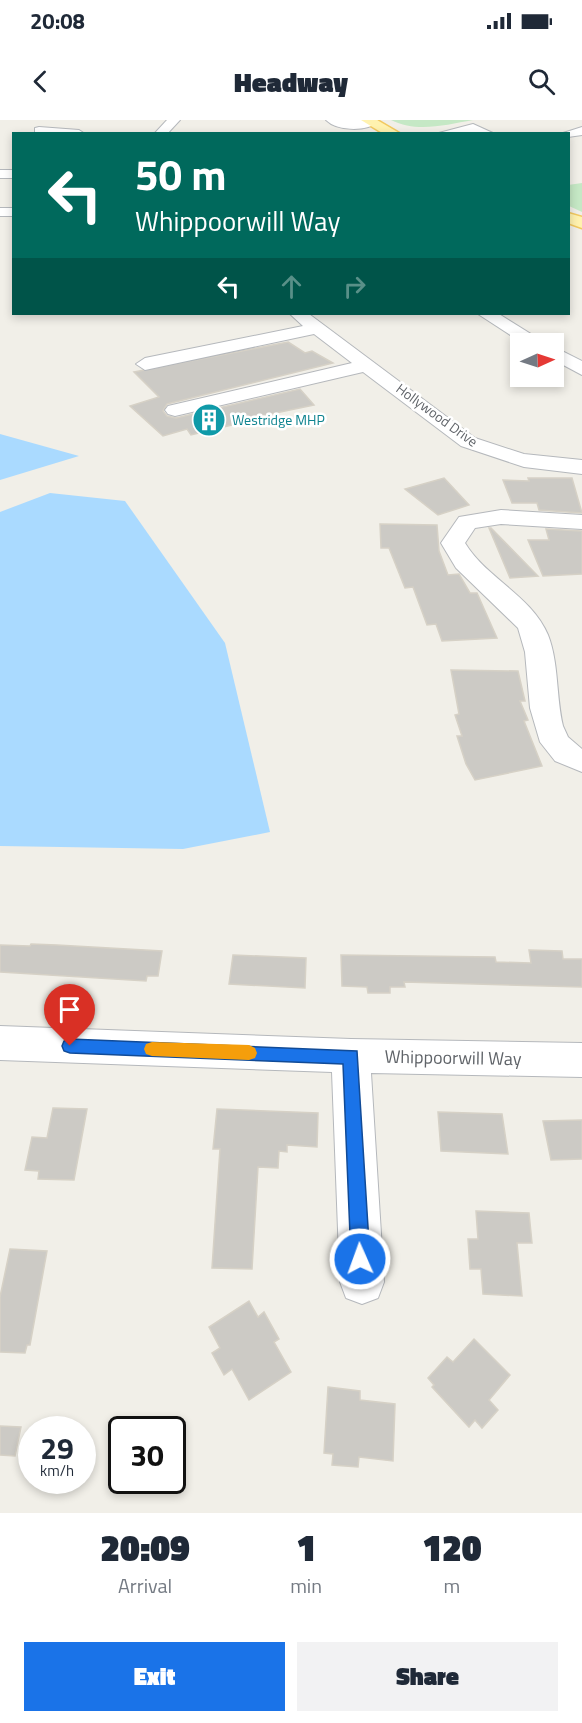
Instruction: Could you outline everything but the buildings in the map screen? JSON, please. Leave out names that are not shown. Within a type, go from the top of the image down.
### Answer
[{"type":"main road","points":[[370,121],[391,132]]},
{"type":"street","points":[[38,132],[54,120]]},
{"type":"street","points":[[162,132],[174,120]]},
{"type":"street","points":[[332,120],[342,125],[370,121]]},
{"type":"street","points":[[576,120],[582,122]]},
{"type":"street","points":[[452,132],[473,128],[484,132]]},
{"type":"street","name":"Hollywood Drive","points":[[299,315],[368,364],[468,442],[499,456],[536,464],[582,467]]},
{"type":"street","points":[[489,315],[519,333]]},
{"type":"street","points":[[145,364],[318,328]]},
{"type":"street","points":[[564,359],[582,369]]},
{"type":"street","points":[[175,410],[368,364]]},
{"type":"street","points":[[582,522],[501,517],[467,522],[453,543],[465,563],[508,602],[535,634],[549,734],[571,759],[582,762]]},
{"type":"street","name":"Whippoorwill Way","points":[[0,1043],[351,1056],[582,1060]]},
{"type":"street","points":[[351,1056],[362,1282]]},
{"type":"green space","points":[[391,120],[473,120],[442,126],[421,127]]},
{"type":"green space","points":[[582,183],[582,212],[570,206],[570,185]]},
{"type":"water","points":[[0,434],[79,456],[0,480]]},
{"type":"water","points":[[50,493],[125,501],[225,643],[270,832],[183,849],[0,846],[0,512]]},
{"type":"slow traffic","points":[[152,1049],[249,1053]]},
{"type":"place","name":"Westridge MHP","points":[[209,420]]},
{"type":"route","points":[[70,1046],[351,1056],[360,1259]]}]
